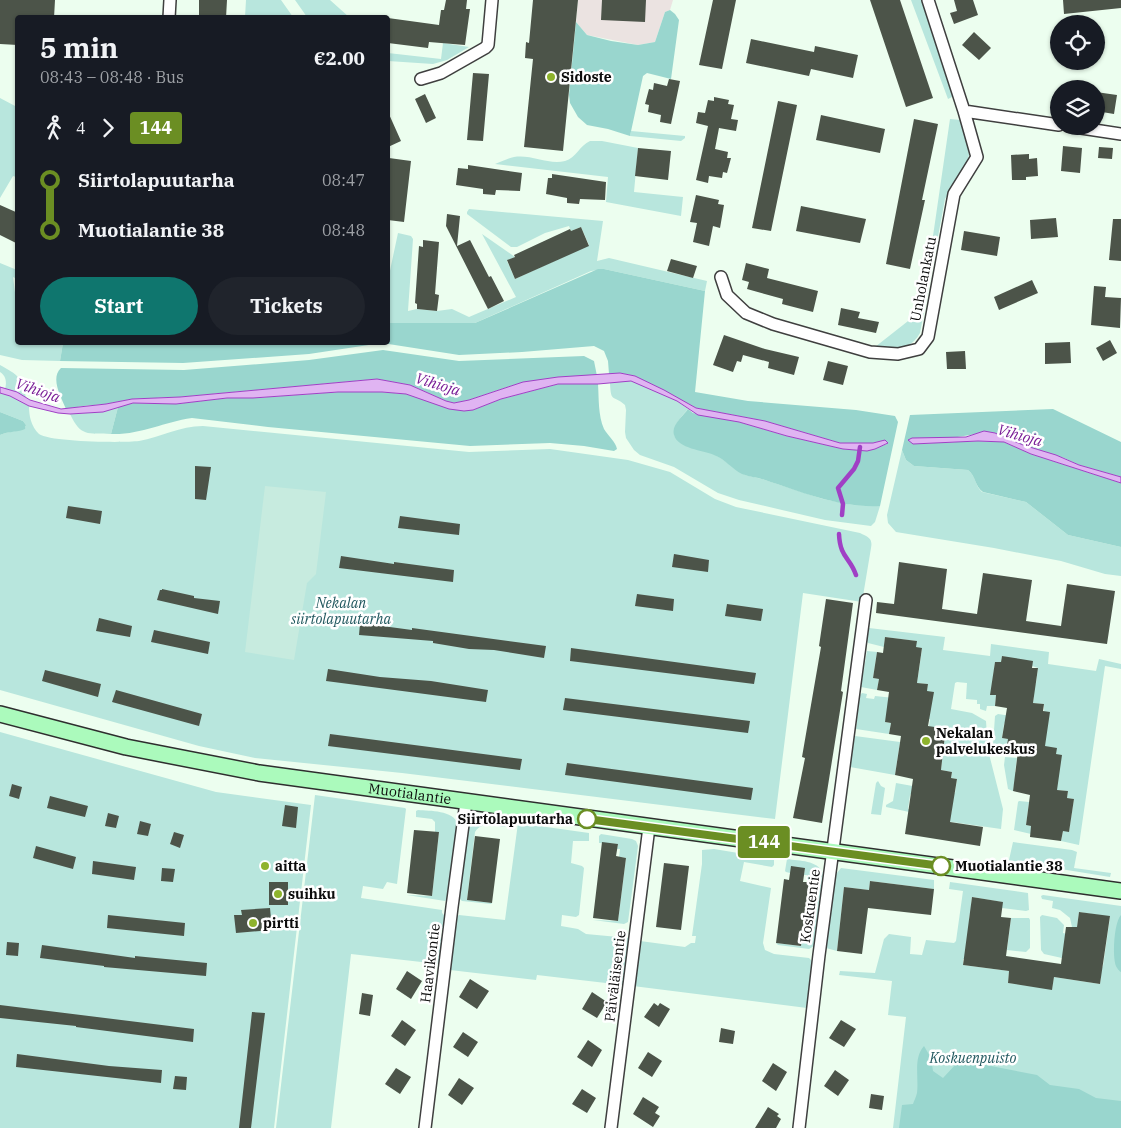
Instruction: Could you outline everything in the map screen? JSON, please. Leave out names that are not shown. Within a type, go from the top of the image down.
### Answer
[{"type":"street","points":[[169,15],[170,0]]},
{"type":"street","points":[[421,79],[441,74],[488,45],[492,0]]},
{"type":"street","name":"Unholankatu","points":[[721,277],[727,295],[746,313],[773,324],[870,352],[898,354],[919,349],[928,337],[954,194],[977,157],[928,0]]},
{"type":"street","points":[[964,111],[1050,124]]},
{"type":"street","points":[[1105,132],[1121,134]]},
{"type":"street","name":"Koskuentie","points":[[799,1128],[815,980],[866,600]]},
{"type":"street","name":"Muotialantie","points":[[0,714],[126,747],[215,766],[330,784],[832,851],[1121,892]]},
{"type":"street","name":"Haavikontie","points":[[425,1128],[466,802]]},
{"type":"street","name":"Päiväläisentie","points":[[611,1128],[649,827]]},
{"type":"shaded area","points":[[578,0],[673,0],[670,10],[665,12],[655,42],[638,45],[587,35],[576,22]]},
{"type":"shaded area","points":[[670,10],[679,20],[671,79],[647,73],[643,76],[630,136],[587,125],[578,117],[570,103],[569,95],[576,22],[587,35],[638,45],[655,42],[665,12]]},
{"type":"shaded area","points":[[598,269],[705,291],[695,392],[748,401],[856,410],[895,416],[898,422],[880,506],[836,502],[745,475],[718,457],[680,443],[674,435],[674,428],[688,409],[693,413],[739,422],[843,449],[867,451],[887,444],[882,441],[873,443],[840,443],[765,421],[696,408],[635,376],[620,373],[609,374],[608,361],[604,351],[594,346],[459,355],[390,344],[390,323],[475,323]]},
{"type":"shaded area","points":[[63,345],[369,345],[309,354],[183,363],[60,361]]},
{"type":"shaded area","points":[[383,350],[459,361],[584,356],[594,361],[597,376],[558,377],[514,385],[454,403],[410,385],[377,379],[180,397],[132,399],[66,409],[56,382],[56,377],[61,368],[184,370],[309,360]]},
{"type":"shaded area","points":[[620,373],[635,376],[696,408],[765,421],[840,443],[873,443],[885,440],[888,443],[867,451],[843,449],[739,422],[698,415],[677,401],[631,381],[598,384],[558,384],[501,399],[473,410],[464,411],[449,409],[406,394],[338,392],[227,398],[176,404],[133,403],[103,412],[70,414],[29,406],[0,393],[0,387],[17,392],[30,400],[61,409],[132,399],[180,397],[377,379],[410,385],[454,403],[523,382],[558,377]]},
{"type":"shaded area","points":[[558,384],[598,384],[602,424],[617,449],[614,451],[550,443],[470,446],[192,418],[122,434],[111,434],[118,407],[133,403],[176,404],[227,398],[338,392],[382,392],[406,394],[473,410],[501,399]]},
{"type":"shaded area","points":[[1053,409],[1121,442],[1121,477],[1079,465],[989,432],[951,438],[912,438],[913,444],[978,441],[1004,442],[1031,454],[1121,483],[1121,547],[1068,535],[1026,502],[983,492],[968,470],[914,466],[906,460],[902,450],[910,415]]},
{"type":"shaded area","points":[[0,412],[23,421],[26,425],[25,429],[0,435]]},
{"type":"shaded area","points":[[984,431],[995,433],[1079,465],[1121,477],[1121,483],[1031,454],[1004,442],[978,441],[913,444],[908,440],[912,438],[966,437]]},
{"type":"shaded area","points":[[265,486],[326,492],[316,574],[307,583],[294,660],[245,652]]},
{"type":"shaded area","points":[[1121,915],[1121,972],[1116,966],[1114,948],[1115,932]]},
{"type":"shaded area","points":[[924,1046],[931,1058],[933,1071],[943,1078],[956,1064],[970,1062],[1037,1075],[1050,1085],[1079,1089],[1096,1098],[1121,1101],[1121,1128],[899,1128],[902,1105],[913,1104],[917,1094],[917,1062]]},
{"type":"green space","points":[[246,0],[281,0],[292,15],[245,15]]},
{"type":"green space","points":[[295,0],[330,0],[347,15],[306,15]]},
{"type":"green space","points":[[911,0],[923,0],[954,94],[948,99]]},
{"type":"green space","points":[[443,43],[469,47],[447,60],[433,64],[390,61],[390,53],[441,59]]},
{"type":"green space","points":[[0,98],[15,106],[15,177],[13,176],[0,198]]},
{"type":"green space","points":[[950,119],[961,120],[969,155],[965,167],[945,199],[920,333],[911,343],[900,348],[875,347],[917,314],[924,298]]},
{"type":"green space","points":[[631,131],[685,136],[685,138],[681,141],[630,136]]},
{"type":"green space","points":[[590,141],[602,141],[638,148],[634,192],[683,197],[681,216],[606,202],[608,177],[495,164],[520,156],[552,162],[565,161]]},
{"type":"green space","points":[[469,209],[603,221],[597,261],[609,258],[707,281],[705,291],[604,269],[591,271],[475,323],[390,323],[390,271],[398,233],[411,236],[413,239],[408,311],[417,309],[437,311],[452,309],[469,317],[516,297],[482,234],[515,257],[507,261],[515,279],[589,245],[581,227],[571,231],[569,226],[545,233],[517,247],[511,247],[467,214]]},
{"type":"green space","points":[[0,263],[15,269],[15,278],[13,277],[15,292],[15,345],[63,345],[60,361],[22,360],[0,355]]},
{"type":"green space","points":[[0,365],[18,377],[23,385],[26,398],[17,392],[5,389],[5,379],[4,375],[0,372]]},
{"type":"green space","points":[[634,381],[677,401],[688,409],[676,425],[675,437],[716,455],[745,475],[823,499],[853,505],[880,506],[875,522],[871,526],[825,520],[739,500],[718,493],[674,467],[640,455],[626,438],[625,405],[613,398],[611,394],[610,383]]},
{"type":"green space","name":"Nekalan siirtolapuutarha","points":[[0,393],[29,406],[31,421],[36,431],[46,437],[57,439],[103,442],[139,441],[186,428],[203,426],[469,452],[550,449],[628,460],[670,472],[715,499],[736,507],[860,533],[868,537],[871,540],[871,545],[862,602],[803,593],[775,819],[402,773],[255,758],[199,746],[0,690],[0,435],[20,430],[26,427],[26,425],[23,421],[0,412]]},
{"type":"green space","points":[[118,407],[111,434],[96,434],[81,430],[70,414],[103,412]]},
{"type":"green space","points":[[902,450],[906,460],[914,466],[968,470],[973,475],[982,492],[1026,502],[1068,535],[1121,547],[1121,576],[1105,574],[1061,561],[896,532],[888,523],[887,515]]},
{"type":"green space","points":[[869,628],[945,637],[943,650],[990,656],[991,644],[1049,652],[1048,664],[1096,671],[1099,659],[1121,664],[1121,669],[1105,666],[1079,845],[1061,841],[1063,831],[1069,831],[1074,799],[1067,798],[1068,791],[1057,790],[1056,754],[1045,747],[1044,704],[1033,703],[1034,695],[1028,694],[1036,683],[1038,668],[1002,656],[1001,662],[995,662],[991,695],[996,695],[995,706],[987,706],[986,711],[980,709],[980,704],[977,704],[977,700],[966,699],[967,683],[955,683],[951,709],[972,713],[986,721],[988,750],[1003,809],[1001,829],[945,821],[952,811],[949,793],[955,793],[957,779],[951,778],[952,772],[941,770],[945,735],[940,734],[929,726],[930,719],[923,718],[928,684],[917,683],[922,649],[916,647],[916,641],[885,637],[884,647],[868,643]]},
{"type":"green space","points":[[867,651],[877,652],[873,678],[879,679],[877,690],[861,687]]},
{"type":"green space","points":[[862,693],[867,694],[866,698],[874,699],[875,696],[894,698],[885,722],[891,723],[889,734],[856,729],[860,695]]},
{"type":"green space","points":[[998,714],[1011,716],[1004,724],[1002,738],[1008,739],[1006,750],[996,749],[993,745],[995,716]]},
{"type":"green space","points":[[0,732],[216,792],[311,805],[274,1128],[0,1128]]},
{"type":"green space","points":[[855,736],[900,742],[895,775],[850,767]]},
{"type":"green space","points":[[1005,757],[1017,758],[1015,772],[1021,774],[1020,786],[1014,785],[1013,791],[1008,789],[1004,765]]},
{"type":"green space","points":[[878,781],[885,788],[881,815],[871,814],[876,783]]},
{"type":"green space","points":[[896,783],[918,787],[910,795],[908,809],[915,810],[914,813],[886,807],[886,805],[893,801]]},
{"type":"green space","points":[[315,795],[406,809],[397,884],[387,882],[383,889],[363,886],[361,898],[442,910],[445,916],[444,929],[440,929],[439,937],[443,938],[439,964],[351,954],[331,1128],[276,1128]]},
{"type":"green space","points":[[1019,801],[1029,802],[1026,825],[1032,826],[1031,834],[1014,830]]},
{"type":"green space","points":[[416,811],[446,814],[455,819],[458,824],[447,899],[445,901],[407,895],[432,896],[439,833],[435,832],[435,822],[432,819],[416,817]]},
{"type":"green space","points":[[476,817],[507,822],[505,827],[485,825],[475,832],[467,900],[491,904],[462,901],[459,898],[469,825],[472,819]]},
{"type":"green space","points":[[518,823],[589,833],[589,841],[573,841],[571,863],[584,868],[579,915],[576,917],[562,915],[561,926],[578,929],[586,934],[629,938],[623,985],[537,975],[536,980],[450,970],[457,916],[505,920]]},
{"type":"green space","points":[[601,834],[632,839],[636,841],[638,846],[628,922],[624,924],[593,920],[618,921],[626,858],[619,857],[620,849],[617,849],[618,844],[599,843],[599,836]]},
{"type":"green space","points":[[1013,842],[1072,850],[1077,852],[1074,868],[1111,873],[1110,877],[1011,861],[1009,860]]},
{"type":"green space","points":[[714,849],[774,859],[772,867],[744,862],[740,881],[771,888],[763,943],[765,950],[774,954],[809,958],[812,961],[807,1008],[633,986],[640,941],[685,947],[695,943],[696,936],[692,936],[702,864],[702,850]]},
{"type":"green space","points":[[787,859],[812,863],[823,873],[814,946],[809,949],[778,945],[776,943],[801,946],[809,883],[807,882],[807,875],[804,875],[805,868],[790,873],[785,871]]},
{"type":"green space","points":[[841,868],[934,880],[934,889],[870,881],[869,890],[844,887],[837,951],[826,948],[836,874]]},
{"type":"green space","name":"Koskuenpuisto","points":[[950,882],[1028,893],[1029,910],[1026,911],[1002,908],[1002,902],[972,897],[971,904],[976,905],[970,913],[969,920],[974,920],[967,939],[969,959],[963,959],[963,965],[1009,971],[1008,983],[1052,989],[1054,977],[1100,984],[1101,977],[1096,976],[1103,966],[1110,917],[1079,912],[1077,927],[1072,927],[1070,918],[1060,910],[1052,908],[1053,901],[1042,899],[1041,896],[1121,906],[1121,1128],[893,1128],[906,1017],[888,1015],[892,981],[839,975],[840,971],[875,973],[884,939],[889,934],[911,937],[910,954],[922,955],[926,940],[954,943],[956,941],[963,891],[949,889]]},
{"type":"green space","points":[[1042,915],[1057,918],[1064,925],[1063,933],[1071,935],[1062,958],[1044,954],[1041,950],[1040,917]]},
{"type":"green space","points":[[1011,918],[1029,918],[1030,920],[1030,948],[1026,952],[1007,950]]},
{"type":"building","points":[[0,0],[55,0],[54,15],[15,15],[15,45],[0,44]]},
{"type":"building","points":[[199,0],[227,0],[226,15],[199,15]]},
{"type":"building","points":[[446,0],[467,0],[466,9],[470,9],[465,45],[429,42],[428,48],[390,43],[390,18],[439,25],[441,10],[444,10]]},
{"type":"building","name":"Sidoste","points":[[533,0],[578,0],[563,151],[524,147],[533,59],[525,58],[526,42],[529,43]]},
{"type":"building","points":[[602,0],[646,0],[645,22],[601,20]]},
{"type":"building","points":[[713,0],[736,0],[722,69],[699,65]]},
{"type":"building","points":[[870,0],[900,0],[933,98],[906,107]]},
{"type":"building","points":[[954,0],[973,0],[978,15],[954,24],[950,13],[957,11]]},
{"type":"building","points":[[1063,0],[1121,0],[1121,8],[1064,14]]},
{"type":"building","points":[[974,32],[991,48],[979,60],[962,45]]},
{"type":"building","points":[[751,39],[814,52],[815,46],[858,55],[853,78],[811,69],[809,76],[746,63]]},
{"type":"building","points":[[473,73],[489,74],[483,141],[467,140]]},
{"type":"building","points":[[669,79],[680,81],[671,124],[660,122],[661,115],[648,112],[649,105],[645,104],[649,89],[653,90],[654,83],[667,86]]},
{"type":"building","points":[[1105,93],[1117,95],[1114,114],[1105,112]]},
{"type":"building","points":[[425,94],[436,118],[426,123],[415,99]]},
{"type":"building","points":[[714,97],[729,100],[728,104],[734,105],[731,119],[738,120],[736,131],[719,128],[715,149],[728,152],[727,158],[731,158],[727,173],[723,172],[722,178],[709,176],[708,183],[696,180],[708,126],[696,123],[698,112],[705,113],[708,100],[714,101]]},
{"type":"building","points":[[778,101],[797,105],[771,231],[752,228]]},
{"type":"building","points":[[821,115],[885,129],[880,153],[816,140]]},
{"type":"building","points":[[390,116],[401,141],[390,146]]},
{"type":"building","points":[[914,119],[938,124],[922,200],[925,200],[910,269],[886,264]]},
{"type":"building","points":[[1063,146],[1082,148],[1080,173],[1061,171]]},
{"type":"building","points":[[1099,147],[1113,148],[1112,159],[1098,158]]},
{"type":"building","points":[[638,148],[671,151],[668,180],[635,176]]},
{"type":"building","points":[[1029,154],[1029,159],[1037,158],[1038,176],[1026,177],[1026,180],[1012,180],[1011,155]]},
{"type":"building","points":[[390,158],[411,161],[404,222],[390,220]]},
{"type":"building","points":[[468,165],[522,173],[520,191],[496,190],[495,195],[483,194],[483,189],[456,185],[458,168],[468,169]]},
{"type":"building","points":[[552,174],[606,182],[605,200],[580,199],[579,204],[567,203],[567,198],[546,194],[548,178],[552,178]]},
{"type":"building","points":[[696,195],[719,200],[718,204],[724,205],[720,228],[713,226],[709,246],[693,242],[697,223],[690,222]]},
{"type":"building","points":[[0,205],[15,212],[15,242],[0,235]]},
{"type":"building","points":[[801,206],[866,219],[860,243],[796,231]]},
{"type":"building","points":[[447,214],[460,216],[457,246],[470,240],[504,301],[488,309],[446,226]]},
{"type":"building","points":[[1056,218],[1058,237],[1031,239],[1030,220]]},
{"type":"building","points":[[1113,219],[1121,219],[1121,261],[1109,260]]},
{"type":"building","points":[[581,227],[589,246],[515,279],[507,260],[570,229],[571,231]]},
{"type":"building","points":[[964,231],[1000,237],[997,256],[961,250]]},
{"type":"building","points":[[423,240],[439,242],[435,294],[439,295],[437,311],[417,309],[417,304],[415,303],[419,246],[423,247]]},
{"type":"building","points":[[671,259],[697,266],[693,278],[667,271]]},
{"type":"building","points":[[746,263],[769,269],[767,278],[818,291],[813,312],[782,304],[783,299],[747,289],[749,282],[742,280]]},
{"type":"building","points":[[1032,280],[1038,293],[999,310],[994,297]]},
{"type":"building","points":[[1094,286],[1106,287],[1105,297],[1121,298],[1120,328],[1091,325]]},
{"type":"building","points":[[841,308],[860,312],[858,318],[879,322],[876,333],[838,325]]},
{"type":"building","points":[[724,335],[765,349],[799,357],[794,375],[768,368],[769,362],[743,355],[741,362],[737,361],[733,372],[713,365]]},
{"type":"building","points":[[1110,340],[1117,353],[1103,361],[1096,348]]},
{"type":"building","points":[[1070,342],[1071,363],[1045,364],[1045,343]]},
{"type":"building","points":[[965,351],[966,369],[947,369],[946,352]]},
{"type":"building","points":[[828,361],[848,366],[843,385],[823,380]]},
{"type":"building","points":[[195,466],[211,467],[206,500],[195,499]]},
{"type":"building","points":[[68,506],[102,511],[100,524],[66,518]]},
{"type":"building","points":[[400,516],[460,524],[459,535],[398,528]]},
{"type":"building","points":[[674,554],[709,560],[708,572],[672,567]]},
{"type":"building","points":[[341,556],[454,570],[453,582],[339,568]]},
{"type":"building","points":[[899,562],[947,569],[942,609],[977,614],[983,573],[1032,580],[1026,621],[1061,626],[1067,584],[1115,591],[1107,644],[876,613],[877,602],[894,604]]},
{"type":"building","points":[[162,589],[194,596],[194,598],[220,601],[218,614],[157,600]]},
{"type":"building","points":[[637,594],[674,599],[673,611],[635,606]]},
{"type":"building","points":[[826,599],[853,603],[841,691],[843,692],[822,823],[793,818],[805,758],[802,757],[821,647],[819,646]]},
{"type":"building","points":[[727,604],[763,609],[761,621],[725,616]]},
{"type":"building","points":[[99,618],[132,626],[130,637],[96,631]]},
{"type":"building","points":[[360,623],[546,646],[544,658],[494,650],[469,649],[433,643],[433,641],[359,635]]},
{"type":"building","points":[[154,630],[210,642],[208,654],[151,642]]},
{"type":"building","name":"Nekalan palvelukeskus","points":[[885,637],[917,641],[916,647],[922,648],[917,683],[928,684],[927,691],[934,692],[928,726],[941,728],[940,734],[945,735],[941,770],[952,772],[951,778],[957,779],[950,822],[983,827],[980,846],[905,834],[913,779],[895,775],[901,736],[889,734],[891,723],[885,722],[889,692],[877,690],[879,679],[873,678],[877,652],[883,653]]},
{"type":"building","points":[[571,648],[756,673],[754,684],[570,661]]},
{"type":"building","points":[[1002,656],[1033,661],[1032,668],[1038,668],[1033,703],[1044,704],[1043,711],[1050,712],[1045,746],[1057,748],[1056,754],[1062,755],[1057,790],[1068,791],[1067,798],[1074,799],[1069,832],[1063,831],[1061,841],[1030,837],[1031,826],[1026,825],[1030,795],[1013,791],[1018,751],[1006,750],[1008,739],[1002,738],[1007,708],[995,706],[996,695],[990,695],[995,662],[1001,662]]},
{"type":"building","points":[[328,669],[380,677],[431,681],[488,690],[486,702],[326,681]]},
{"type":"building","points":[[45,670],[101,684],[98,697],[42,681]]},
{"type":"building","points":[[116,690],[202,714],[199,726],[112,702]]},
{"type":"building","points":[[565,698],[750,721],[748,733],[563,710]]},
{"type":"building","points":[[330,734],[522,759],[520,770],[328,746]]},
{"type":"building","points":[[567,763],[753,788],[751,800],[565,775]]},
{"type":"building","points":[[12,784],[22,787],[19,799],[9,796]]},
{"type":"building","points":[[50,796],[88,806],[85,817],[47,808]]},
{"type":"building","points":[[285,805],[298,807],[296,828],[282,826]]},
{"type":"building","points":[[108,813],[119,816],[116,828],[105,826]]},
{"type":"building","points":[[140,821],[151,824],[148,836],[137,834]]},
{"type":"building","points":[[414,830],[439,832],[432,896],[407,893]]},
{"type":"building","points":[[174,832],[184,835],[180,848],[170,844]]},
{"type":"building","points":[[475,836],[500,839],[492,903],[467,900]]},
{"type":"building","points":[[602,842],[618,844],[616,856],[626,858],[618,921],[593,918]]},
{"type":"building","points":[[36,846],[76,857],[73,869],[33,858]]},
{"type":"building","points":[[93,861],[136,867],[134,880],[92,874]]},
{"type":"building","points":[[664,863],[689,866],[681,930],[656,927]]},
{"type":"building","points":[[791,866],[805,868],[803,882],[809,882],[801,946],[776,943],[784,879],[789,880]]},
{"type":"building","points":[[162,868],[175,869],[173,882],[161,881]]},
{"type":"building","points":[[870,881],[934,889],[931,915],[868,908],[862,954],[837,951],[844,887],[869,890]]},
{"type":"building","name":"suihku","points":[[269,882],[288,882],[288,905],[269,905]]},
{"type":"building","points":[[972,897],[1003,902],[1001,917],[1011,918],[1006,956],[1061,964],[1066,927],[1077,927],[1079,912],[1110,916],[1100,984],[1054,977],[1052,990],[1008,983],[1009,971],[963,965]]},
{"type":"building","name":"pirtti","points":[[270,908],[272,930],[236,933],[234,915],[242,915],[241,910]]},
{"type":"building","points":[[108,915],[185,923],[184,936],[107,928]]},
{"type":"building","points":[[7,942],[19,943],[18,956],[6,955]]},
{"type":"building","points":[[42,945],[135,958],[135,956],[207,963],[206,976],[104,967],[40,958]]},
{"type":"building","points":[[407,971],[422,981],[411,999],[396,989]]},
{"type":"building","points":[[470,979],[489,991],[477,1009],[459,997]]},
{"type":"building","points":[[592,992],[607,1002],[597,1018],[582,1009]]},
{"type":"building","points":[[362,993],[373,995],[370,1016],[359,1014]]},
{"type":"building","points":[[654,1003],[658,1006],[660,1003],[670,1009],[659,1027],[644,1017]]},
{"type":"building","points":[[0,1005],[194,1029],[193,1042],[0,1018]]},
{"type":"building","points":[[252,1012],[265,1013],[251,1128],[239,1128]]},
{"type":"building","points":[[402,1020],[416,1030],[405,1046],[391,1036]]},
{"type":"building","points":[[841,1020],[856,1029],[844,1047],[829,1038]]},
{"type":"building","points":[[721,1028],[735,1031],[733,1044],[719,1042]]},
{"type":"building","points":[[463,1032],[478,1042],[468,1057],[453,1047]]},
{"type":"building","points":[[588,1040],[602,1050],[592,1067],[577,1057]]},
{"type":"building","points":[[648,1052],[662,1061],[652,1077],[638,1068]]},
{"type":"building","points":[[17,1054],[109,1066],[162,1070],[161,1083],[16,1067]]},
{"type":"building","points":[[773,1063],[787,1072],[776,1091],[762,1081]]},
{"type":"building","points":[[396,1068],[411,1077],[400,1094],[385,1084]]},
{"type":"building","points":[[835,1070],[849,1080],[838,1096],[824,1086]]},
{"type":"building","points":[[175,1076],[187,1077],[186,1090],[173,1089]]},
{"type":"building","points":[[459,1078],[474,1088],[462,1105],[448,1095]]},
{"type":"building","points":[[582,1089],[596,1098],[587,1113],[572,1104]]},
{"type":"building","points":[[871,1094],[884,1096],[882,1110],[869,1108]]},
{"type":"building","points":[[643,1097],[659,1107],[655,1113],[660,1116],[653,1127],[633,1114]]},
{"type":"building","points":[[768,1107],[779,1114],[777,1116],[781,1119],[776,1128],[755,1128]]},
{"type":"waterway","points":[[842,515],[843,504],[838,488],[854,469],[858,461],[860,447]]},
{"type":"waterway","points":[[839,534],[843,553],[856,575]]},
{"type":"bus line","name":"144","points":[[587,819],[941,866]]},
{"type":"place","name":"Sidoste","points":[[551,77]]},
{"type":"place","name":"Nekalan palvelukeskus","points":[[926,741]]},
{"type":"place","name":"Siirtolapuutarha","points":[[587,819]]},
{"type":"place","name":"aitta","points":[[265,866]]},
{"type":"place","name":"Muotialantie 38","points":[[941,866]]},
{"type":"place","name":"suihku","points":[[278,894]]},
{"type":"place","name":"pirtti","points":[[253,923]]},
{"type":"water label","name":"Vihioja","points":[[438,384]]},
{"type":"water label","name":"Vihioja","points":[[38,390]]},
{"type":"water label","name":"Vihioja","points":[[1020,435]]}]
